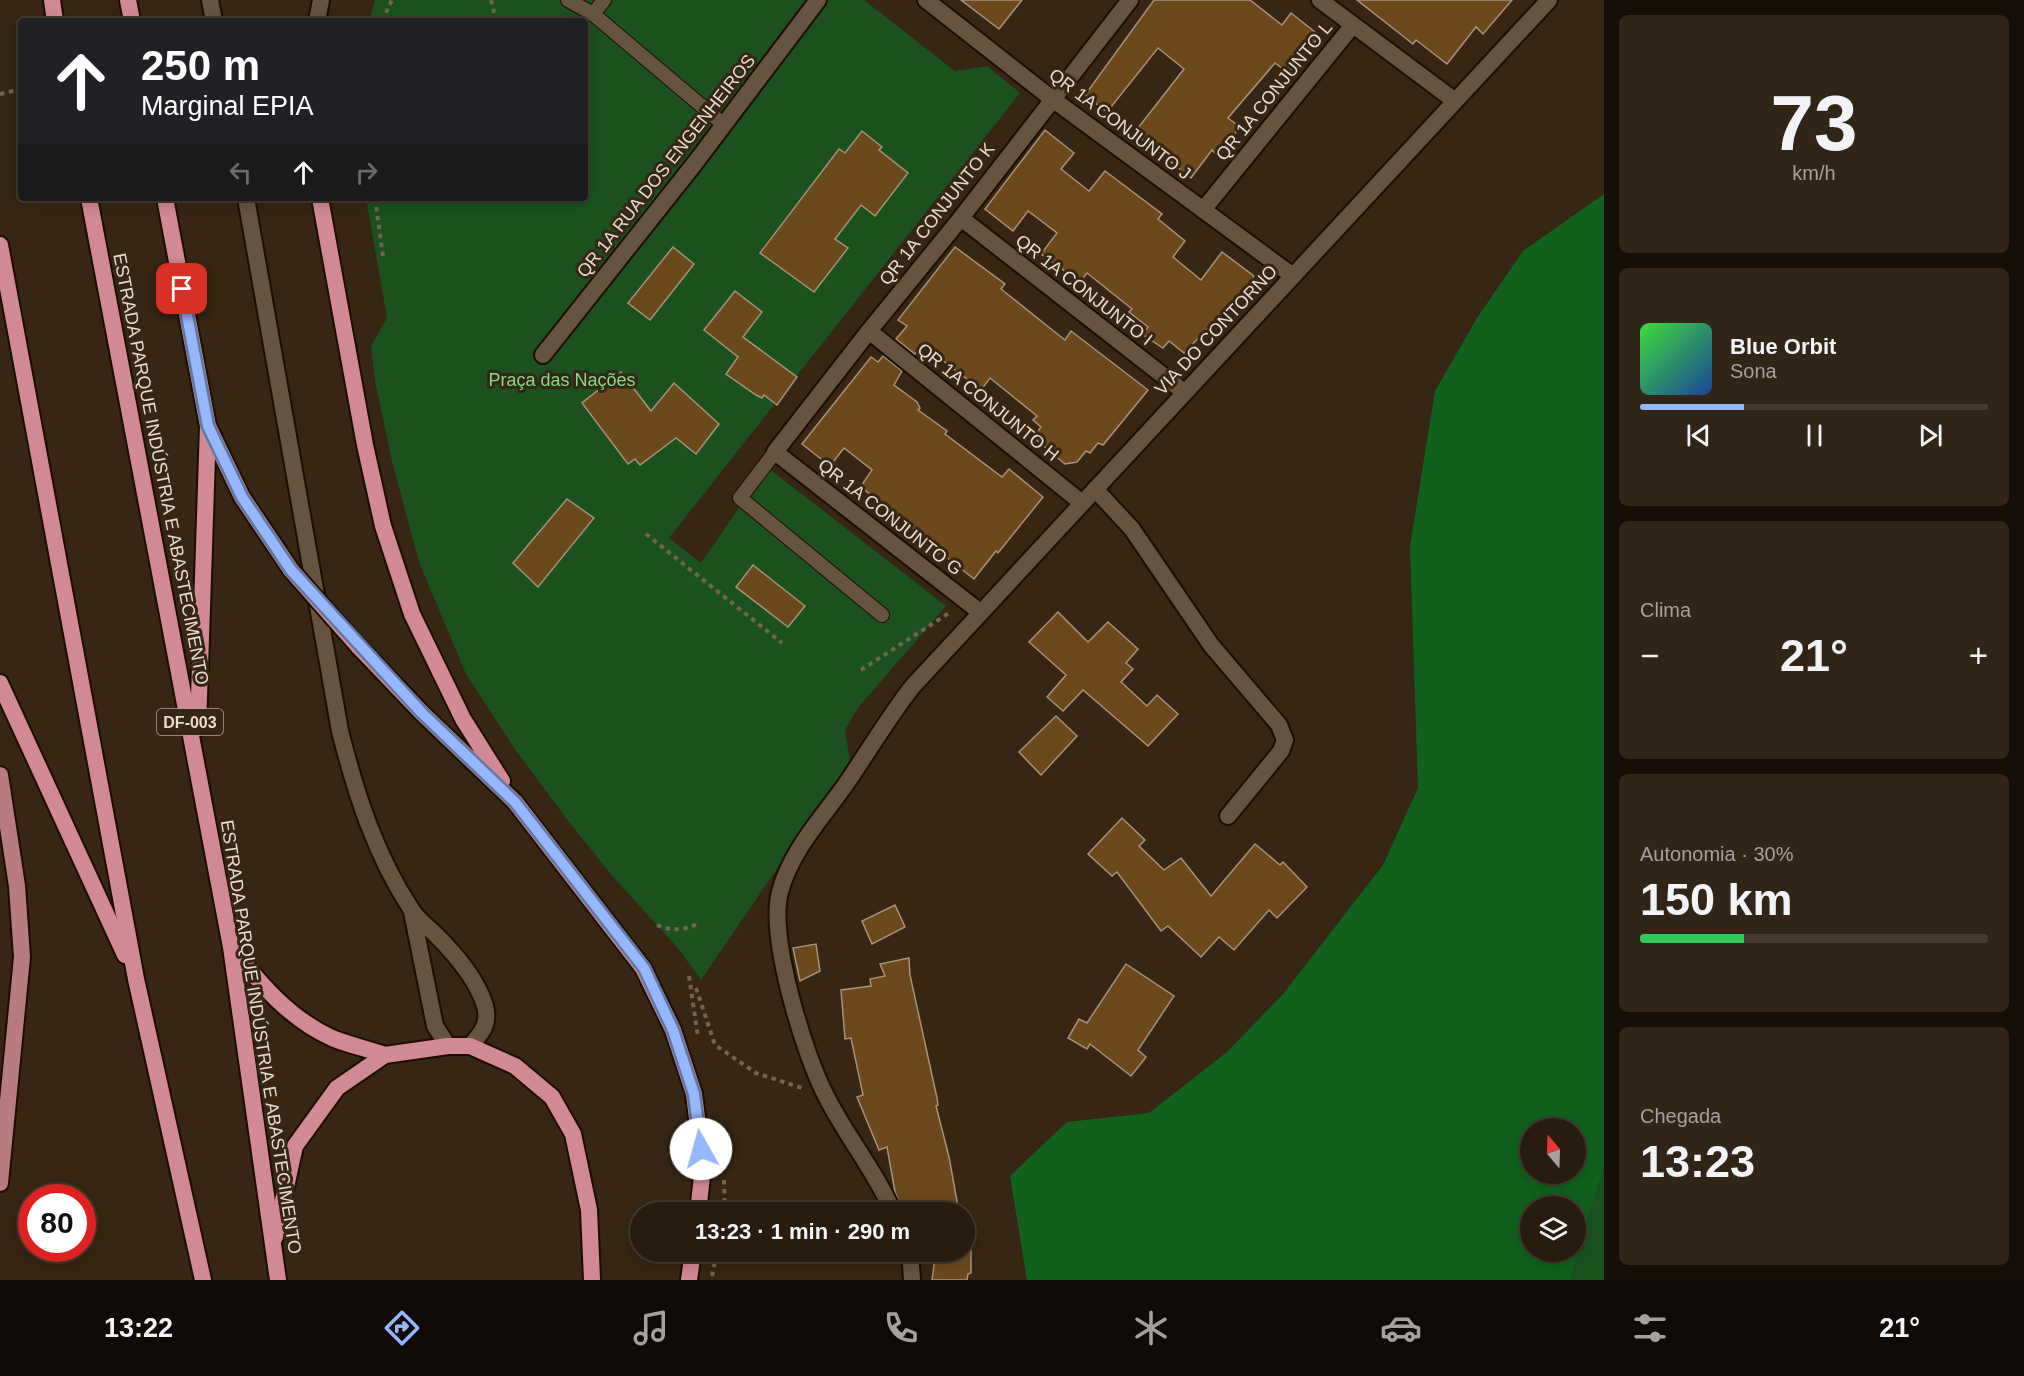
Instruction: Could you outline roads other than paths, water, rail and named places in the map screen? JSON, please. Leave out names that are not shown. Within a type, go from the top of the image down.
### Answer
[{"type":"highway","points":[[52,0],[55,18]]},
{"type":"highway","points":[[128,0],[131,18]]},
{"type":"highway","name":"ESTRADA PARQUE INDÚSTRIA E ABASTECIMENTO","points":[[90,201],[231,947],[278,1280]]},
{"type":"highway","points":[[166,201],[208,426],[197,759]]},
{"type":"highway","points":[[321,201],[365,445],[383,526],[412,614],[463,718],[515,802],[644,968],[673,1030],[694,1094],[703,1167],[699,1202]]},
{"type":"highway","points":[[0,245],[136,979],[202,1280]]},
{"type":"highway","points":[[208,426],[242,497],[291,570],[358,646],[422,713],[515,802]]},
{"type":"highway","points":[[0,683],[136,979]]},
{"type":"highway","points":[[231,947],[257,980],[292,1015],[332,1038],[385,1055],[448,1046],[470,1047],[515,1066],[552,1097],[573,1134],[590,1210],[592,1280]]},
{"type":"highway","points":[[273,1249],[295,1146],[337,1088],[385,1055]]},
{"type":"highway","points":[[689,1280],[691,1262]]},
{"type":"main road","points":[[0,775],[17,886],[22,957],[0,1183]]},
{"type":"street","points":[[210,0],[213,18]]},
{"type":"street","points":[[317,18],[321,0]]},
{"type":"street","name":"QR 1A RUA DOS ENGENHEIROS","points":[[543,354],[818,0]]},
{"type":"street","name":"QR 1A CONJUNTO J","points":[[926,0],[1051,98],[1293,276]]},
{"type":"street","name":"QR 1A CONJUNTO K","points":[[775,452],[1130,0]]},
{"type":"street","points":[[1320,0],[1455,101]]},
{"type":"street","name":"VIA DO CONTORNO","points":[[889,1202],[880,1183],[825,1094],[803,1036],[788,982],[778,929],[779,894],[791,864],[884,724],[912,687],[1549,0]]},
{"type":"street","name":"QR 1A CONJUNTO L","points":[[1203,210],[1353,25]]},
{"type":"street","points":[[247,201],[340,731],[365,819],[388,869],[412,911],[454,953],[484,1005],[488,1018],[470,1047]]},
{"type":"street","name":"QR 1A CONJUNTO I","points":[[961,218],[1184,392]]},
{"type":"street","name":"QR 1A CONJUNTO H","points":[[869,331],[1082,503]]},
{"type":"street","name":"QR 1A CONJUNTO G","points":[[775,452],[980,612]]},
{"type":"street","points":[[1095,489],[1132,529],[1153,557],[1184,609],[1284,734],[1285,740],[1281,751],[1228,816]]},
{"type":"street","points":[[412,911],[435,1026],[448,1046]]},
{"type":"street","points":[[911,1262],[912,1280]]},
{"type":"lane","points":[[568,0],[593,14],[723,124]]},
{"type":"lane","points":[[593,14],[604,0]]},
{"type":"lane","points":[[775,452],[740,498],[882,615]]},
{"type":"park label","name":"Praça das Nações","points":[[562,380]]}]
